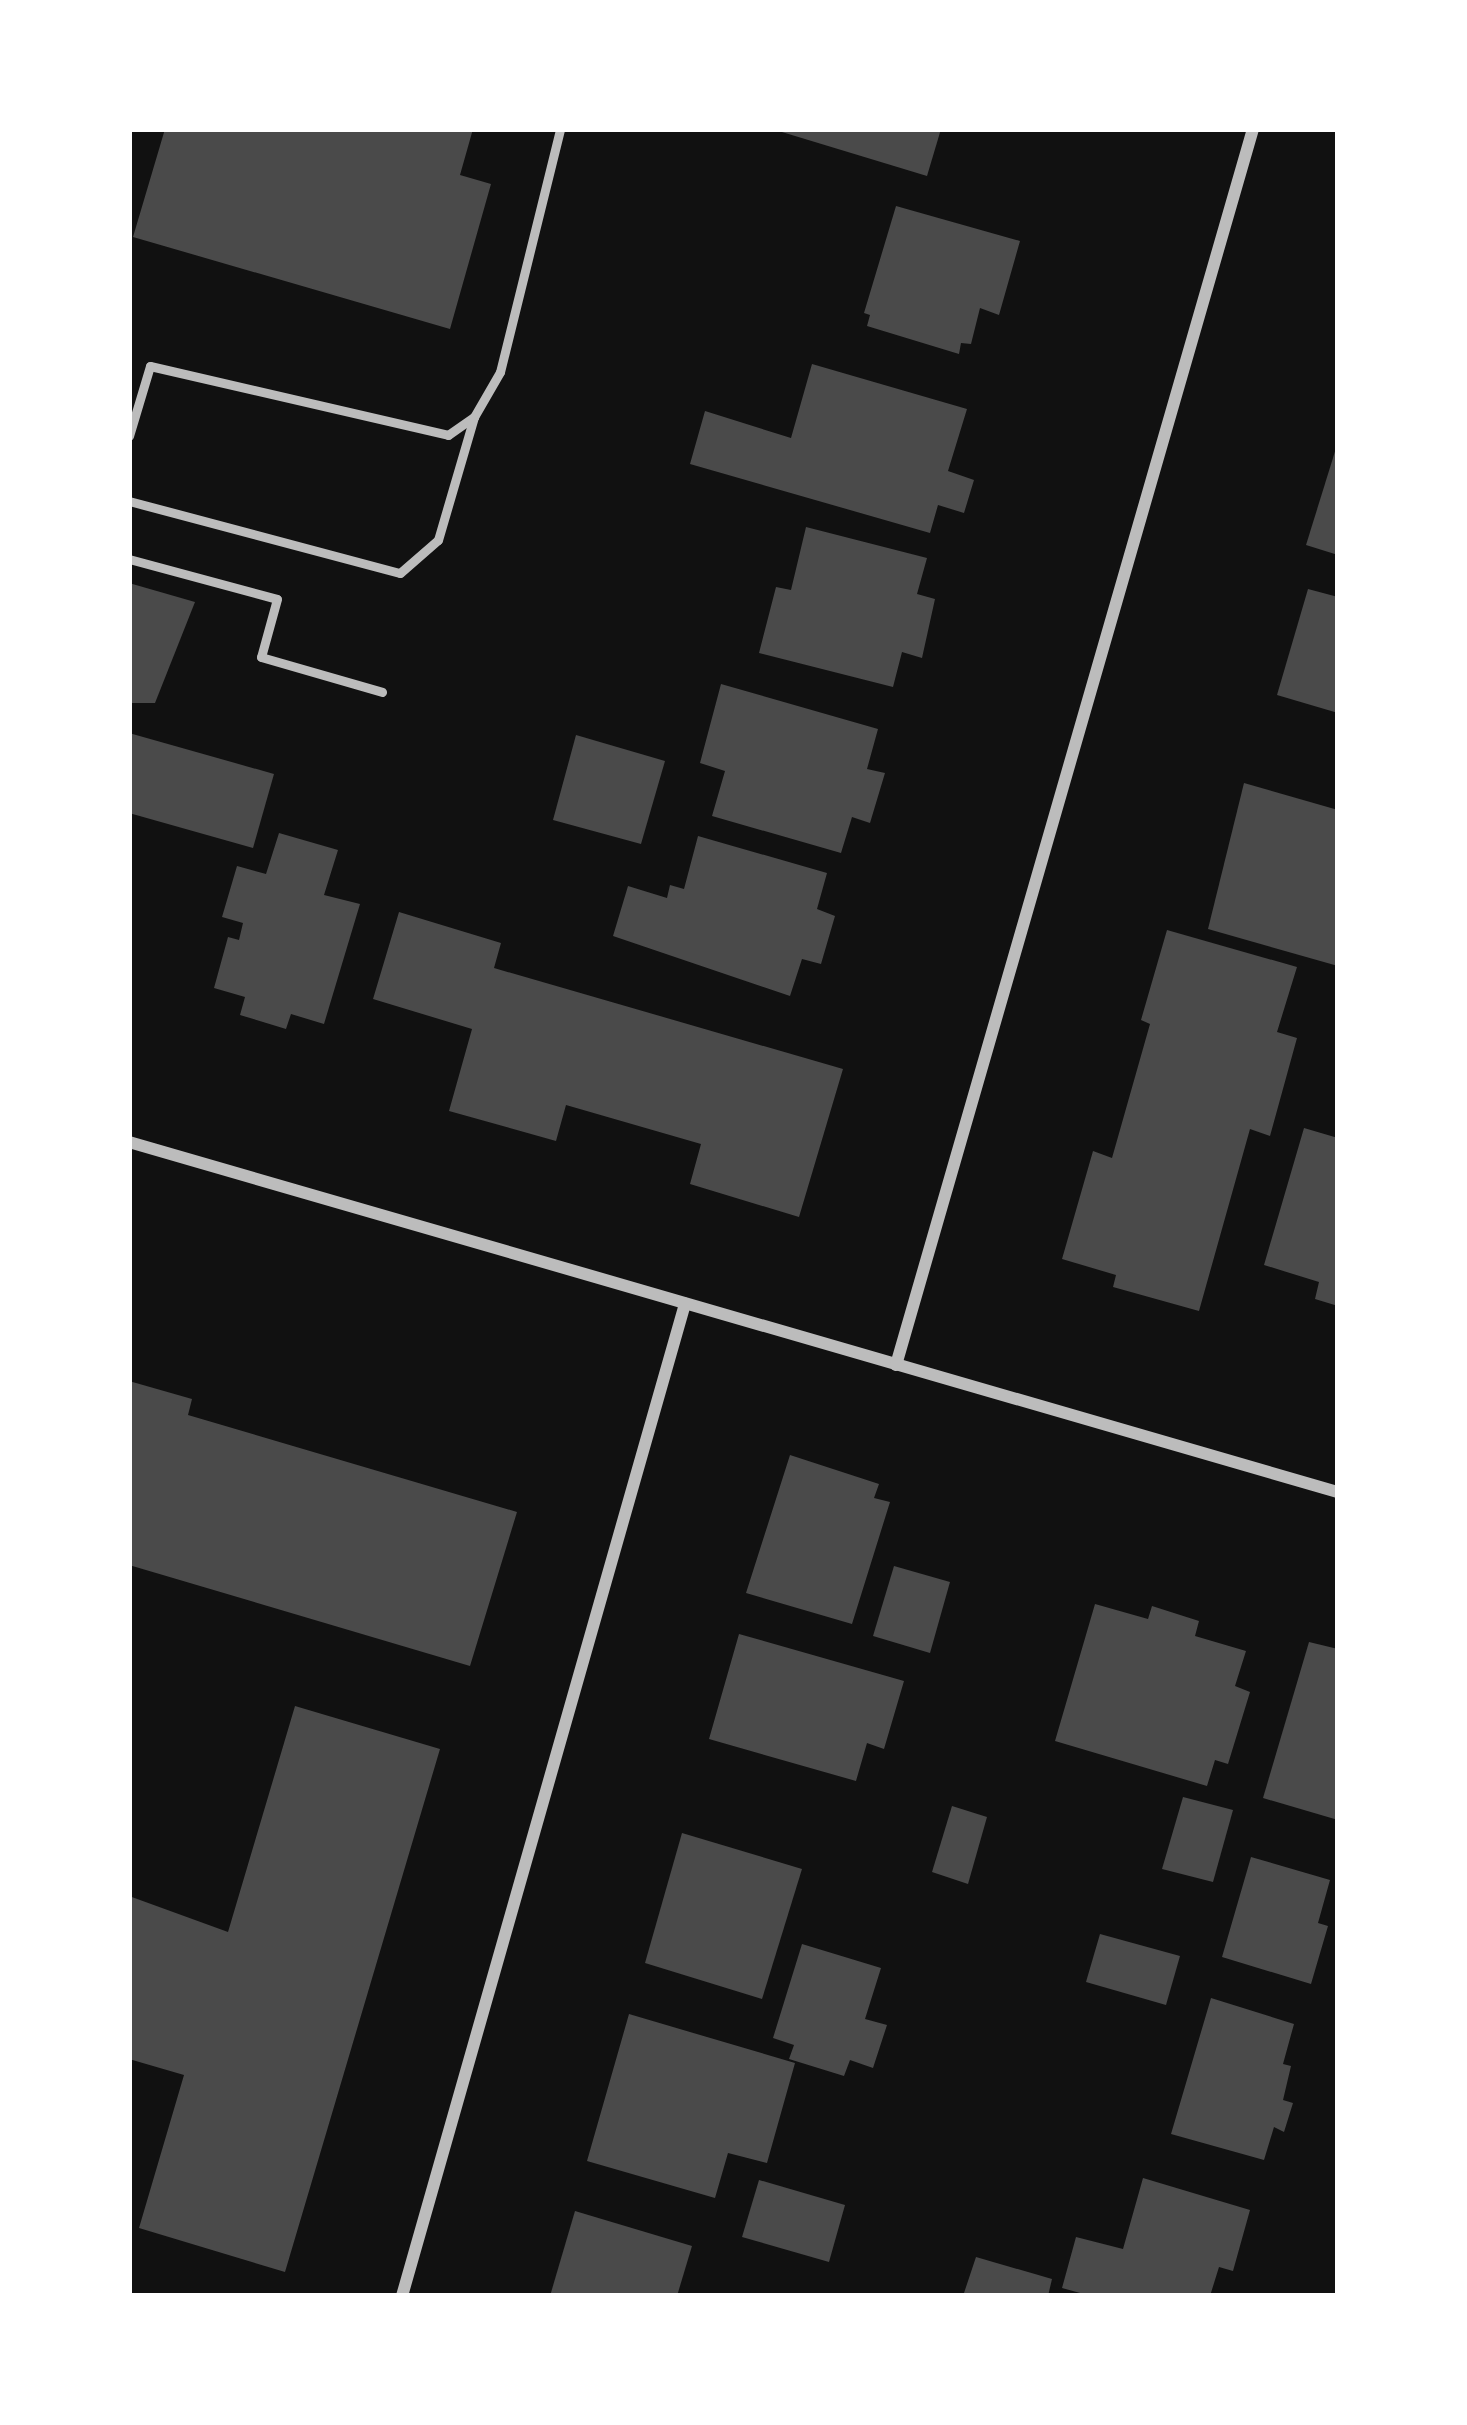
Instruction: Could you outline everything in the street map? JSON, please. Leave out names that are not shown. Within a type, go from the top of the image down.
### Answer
[{"type":"street","points":[[896,1364],[1253,129]]},
{"type":"street","points":[[129,1142],[1338,1492]]},
{"type":"street","points":[[402,2296],[685,1304]]},
{"type":"lane","points":[[129,501],[400,572],[438,540],[474,417],[500,372],[560,129]]},
{"type":"lane","points":[[129,436],[150,366],[448,435],[474,417]]},
{"type":"lane","points":[[129,559],[277,598],[261,657],[382,692]]},
{"type":"building","points":[[165,129],[473,129],[460,175],[491,184],[450,329],[133,237]]},
{"type":"building","points":[[772,129],[941,129],[927,176]]},
{"type":"building","points":[[896,206],[1020,241],[999,315],[980,308],[971,344],[961,343],[959,354],[867,326],[870,315],[864,313]]},
{"type":"building","points":[[812,364],[967,409],[948,471],[974,480],[964,513],[938,505],[930,533],[690,464],[705,411],[791,438]]},
{"type":"building","points":[[1338,445],[1338,555],[1306,545]]},
{"type":"building","points":[[806,527],[927,558],[917,594],[935,599],[922,658],[902,652],[893,687],[759,653],[776,587],[791,590]]},
{"type":"building","points":[[129,583],[195,602],[155,703],[129,703]]},
{"type":"building","points":[[1308,589],[1338,597],[1338,713],[1277,695]]},
{"type":"building","points":[[721,684],[878,729],[867,769],[885,773],[870,823],[852,817],[841,853],[712,816],[725,771],[700,763]]},
{"type":"building","points":[[129,733],[274,774],[253,848],[129,813]]},
{"type":"building","points":[[576,735],[665,761],[641,844],[553,820]]},
{"type":"building","points":[[1244,783],[1338,810],[1338,966],[1208,929]]},
{"type":"building","points":[[279,833],[338,850],[324,895],[360,904],[324,1024],[291,1014],[286,1029],[240,1015],[245,997],[214,988],[228,937],[239,940],[243,923],[222,917],[237,866],[266,874]]},
{"type":"building","points":[[698,836],[827,873],[817,909],[835,916],[821,964],[802,959],[790,996],[613,936],[628,886],[667,898],[670,885],[684,889]]},
{"type":"building","points":[[399,912],[501,943],[494,968],[843,1069],[799,1217],[690,1184],[701,1144],[566,1105],[556,1141],[449,1111],[472,1029],[373,999]]},
{"type":"building","points":[[1167,930],[1297,967],[1277,1032],[1297,1038],[1270,1136],[1250,1129],[1199,1311],[1113,1287],[1116,1275],[1062,1259],[1093,1151],[1112,1158],[1150,1024],[1141,1020]]},
{"type":"building","points":[[1304,1128],[1338,1138],[1338,1306],[1315,1299],[1319,1282],[1264,1265]]},
{"type":"building","points":[[129,1381],[192,1399],[188,1415],[517,1512],[470,1666],[129,1565]]},
{"type":"building","points":[[790,1455],[879,1484],[874,1498],[890,1502],[852,1624],[746,1593]]},
{"type":"building","points":[[894,1566],[950,1582],[930,1653],[873,1636]]},
{"type":"building","points":[[1095,1604],[1148,1619],[1152,1606],[1199,1621],[1195,1636],[1246,1651],[1235,1686],[1250,1692],[1228,1764],[1215,1760],[1207,1786],[1055,1741]]},
{"type":"building","points":[[739,1634],[904,1681],[884,1749],[867,1743],[856,1781],[709,1739]]},
{"type":"building","points":[[1309,1642],[1338,1649],[1338,1820],[1263,1798]]},
{"type":"building","points":[[295,1706],[440,1749],[285,2272],[139,2228],[184,2075],[129,2059],[129,1896],[228,1932]]},
{"type":"building","points":[[1183,1797],[1233,1810],[1213,1882],[1162,1869]]},
{"type":"building","points":[[952,1806],[987,1817],[968,1884],[932,1872]]},
{"type":"building","points":[[682,1833],[802,1869],[762,1999],[645,1963]]},
{"type":"building","points":[[1251,1857],[1330,1880],[1318,1923],[1328,1926],[1311,1984],[1222,1957]]},
{"type":"building","points":[[1100,1934],[1180,1956],[1166,2005],[1086,1982]]},
{"type":"building","points":[[802,1944],[881,1968],[865,2019],[887,2025],[873,2068],[850,2060],[844,2076],[789,2059],[794,2045],[773,2038]]},
{"type":"building","points":[[1211,1998],[1294,2024],[1283,2064],[1291,2066],[1283,2100],[1293,2103],[1284,2132],[1274,2127],[1264,2160],[1171,2134]]},
{"type":"building","points":[[629,2014],[795,2063],[767,2163],[728,2153],[715,2198],[587,2161]]},
{"type":"building","points":[[1143,2178],[1250,2210],[1233,2271],[1219,2267],[1210,2296],[1091,2296],[1062,2288],[1076,2237],[1123,2249]]},
{"type":"building","points":[[759,2180],[845,2205],[829,2262],[742,2237]]},
{"type":"building","points":[[575,2211],[692,2246],[677,2296],[550,2296]]},
{"type":"building","points":[[976,2257],[1052,2279],[1048,2296],[963,2296]]}]
